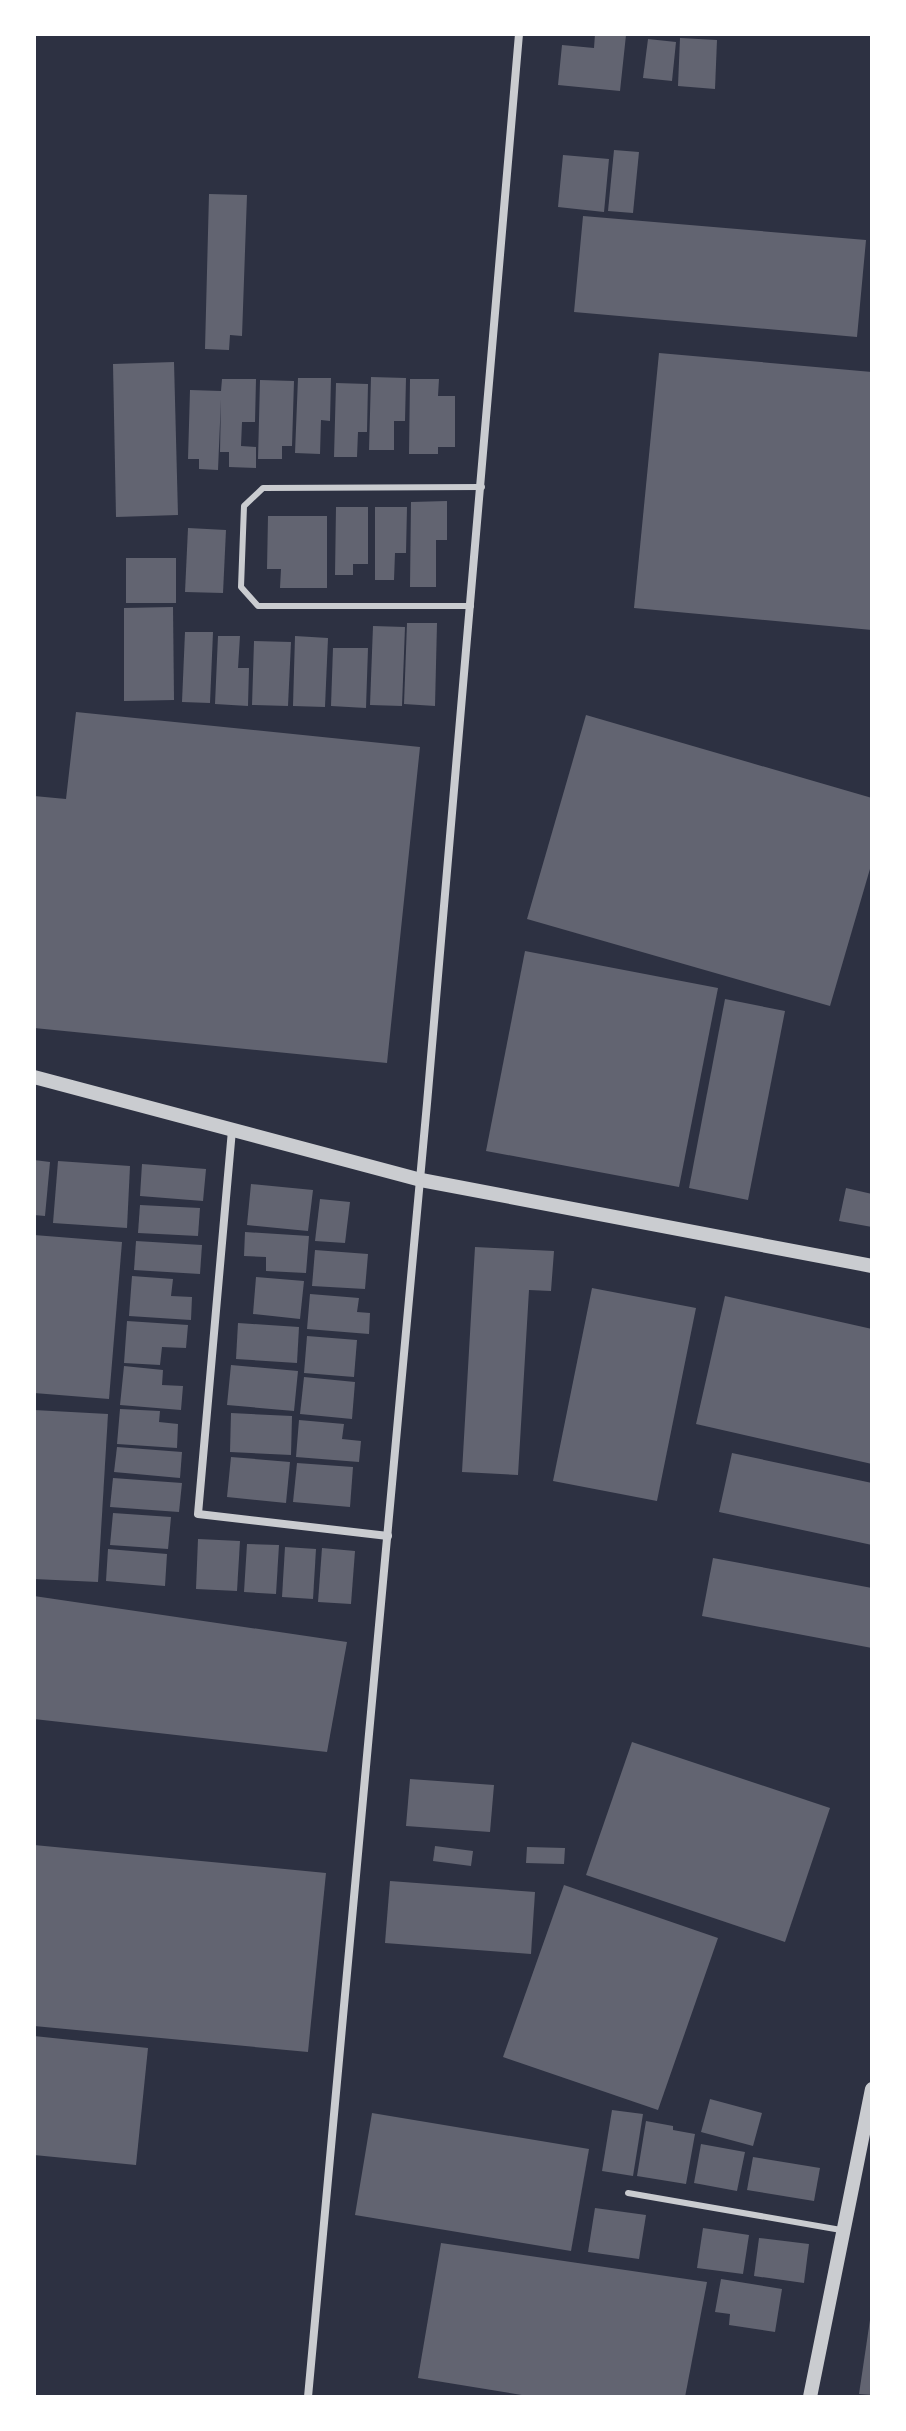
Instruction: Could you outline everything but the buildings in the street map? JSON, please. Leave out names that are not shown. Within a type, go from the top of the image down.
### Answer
[{"type":"street","points":[[308,2397],[421,1180],[519,34]]},
{"type":"street","points":[[34,1077],[421,1180],[872,1266]]},
{"type":"street","points":[[232,1130],[198,1514],[388,1536]]},
{"type":"street","points":[[810,2397],[872,2089]]},
{"type":"lane","points":[[471,606],[258,606],[241,587],[244,506],[263,488],[482,487]]},
{"type":"lane","points":[[628,2193],[843,2230]]}]
